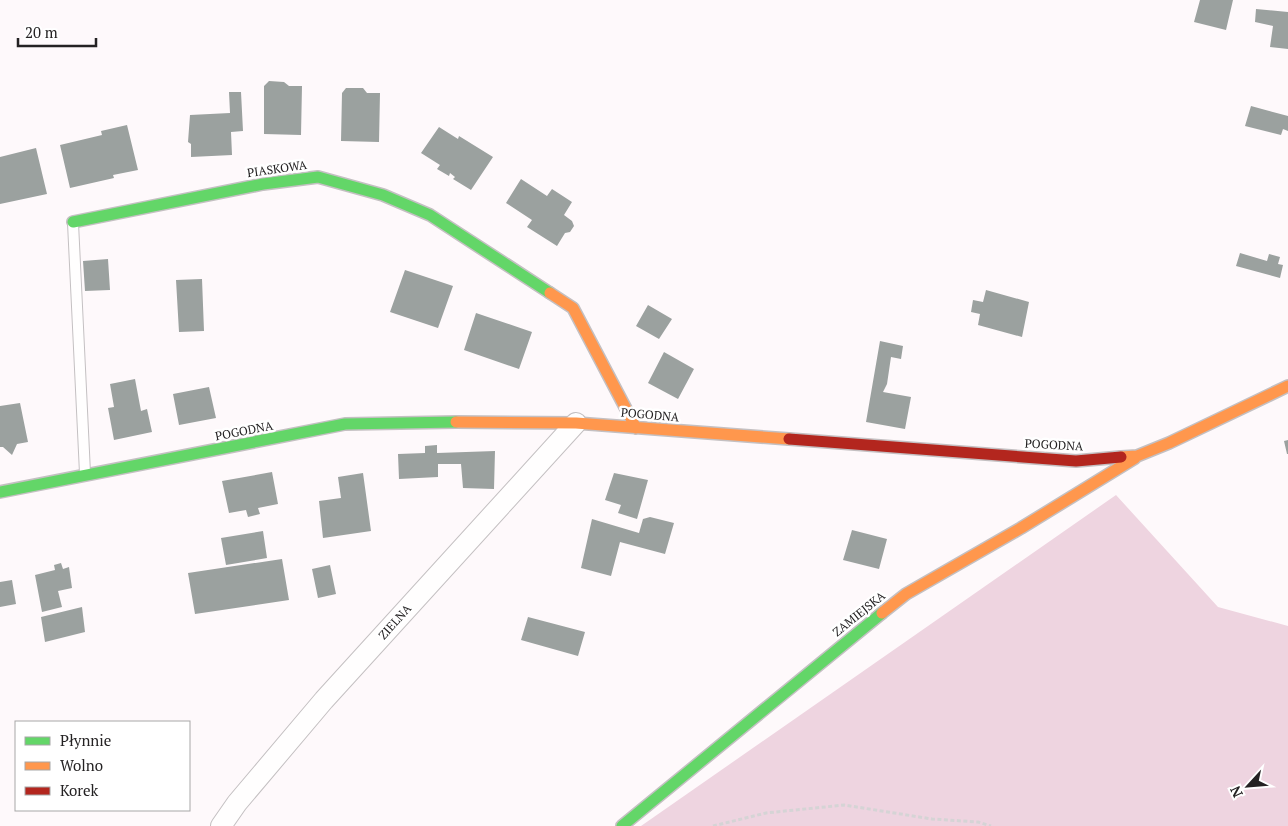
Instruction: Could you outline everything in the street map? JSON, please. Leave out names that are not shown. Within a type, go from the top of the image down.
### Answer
[{"type":"street","name":"PIASKOWA","points":[[73,222],[263,184],[318,177],[383,195],[430,216],[573,308],[636,428]]},
{"type":"street","name":"POGODNA","points":[[0,492],[345,424],[419,422],[576,423],[1076,461],[1137,456],[1170,443],[1288,386]]},
{"type":"street","name":"ZIELNA","points":[[221,826],[237,803],[324,700],[576,423]]},
{"type":"street","name":"ZAMIEJSKA","points":[[622,826],[906,594],[1046,513],[1137,456]]},
{"type":"lane","name":"PIASKOWA","points":[[73,222],[85,476]]},
{"type":"path","points":[[712,826],[766,813],[844,805],[932,819],[978,822],[991,826]]},
{"type":"shaded area","points":[[1116,495],[1218,607],[1288,626],[1288,826],[641,826]]},
{"type":"building","points":[[1200,0],[1233,0],[1226,30],[1194,22]]},
{"type":"building","points":[[1256,9],[1288,12],[1288,49],[1270,47],[1273,26],[1255,22]]},
{"type":"building","points":[[269,81],[284,82],[289,86],[302,86],[301,135],[264,134],[264,86]]},
{"type":"building","points":[[346,88],[363,88],[367,93],[380,93],[379,142],[341,141],[342,93]]},
{"type":"building","points":[[229,92],[241,92],[243,131],[231,132],[232,155],[191,157],[191,144],[188,142],[190,115],[230,113]]},
{"type":"building","points":[[1251,106],[1288,116],[1288,131],[1283,129],[1281,135],[1245,126]]},
{"type":"building","points":[[127,125],[138,170],[113,175],[114,178],[70,188],[60,145],[102,135],[101,131]]},
{"type":"building","points":[[439,127],[458,139],[459,136],[493,157],[471,190],[453,179],[455,177],[450,173],[449,176],[437,169],[440,165],[421,153]]},
{"type":"building","points":[[36,148],[47,194],[0,204],[0,157]]},
{"type":"building","points":[[521,179],[547,196],[552,189],[572,202],[564,215],[572,221],[574,226],[570,232],[565,233],[557,246],[527,227],[532,220],[506,203]]},
{"type":"building","points":[[1240,253],[1267,261],[1269,254],[1280,257],[1278,264],[1283,265],[1280,278],[1236,266]]},
{"type":"building","points":[[108,259],[110,290],[85,291],[83,261]]},
{"type":"building","points":[[405,270],[453,286],[438,328],[390,312]]},
{"type":"building","points":[[202,279],[204,331],[179,332],[176,280]]},
{"type":"building","points":[[986,290],[1029,302],[1022,337],[978,325],[980,314],[971,312],[973,300],[983,302]]},
{"type":"building","points":[[648,305],[672,319],[659,339],[636,326]]},
{"type":"building","points":[[476,313],[532,332],[519,369],[464,350]]},
{"type":"building","points":[[880,341],[903,346],[901,359],[891,357],[887,384],[883,392],[911,397],[905,429],[866,422]]},
{"type":"building","points":[[664,352],[694,369],[678,399],[648,383]]},
{"type":"building","points":[[135,379],[141,411],[147,409],[152,432],[114,440],[108,408],[114,407],[110,384]]},
{"type":"building","points":[[209,387],[216,418],[179,425],[173,394]]},
{"type":"building","points":[[20,403],[28,442],[17,444],[12,455],[3,447],[0,447],[0,406]]},
{"type":"building","points":[[1288,440],[1288,454],[1287,454],[1284,441]]},
{"type":"building","points":[[437,445],[437,453],[495,451],[494,489],[463,488],[461,464],[438,464],[438,477],[399,479],[398,454],[425,453],[425,446]]},
{"type":"building","points":[[272,472],[278,504],[258,508],[260,514],[248,517],[246,510],[229,513],[222,481]]},
{"type":"building","points":[[363,473],[371,531],[323,538],[319,501],[341,498],[338,477]]},
{"type":"building","points":[[614,473],[648,480],[637,519],[618,513],[621,505],[605,500]]},
{"type":"building","points":[[650,517],[674,523],[665,554],[620,542],[611,576],[581,568],[592,519],[639,533],[643,519]]},
{"type":"building","points":[[852,530],[887,539],[879,569],[843,560]]},
{"type":"building","points":[[263,531],[267,558],[226,565],[221,538]]},
{"type":"building","points":[[282,559],[289,600],[195,614],[188,573]]},
{"type":"building","points":[[61,563],[63,569],[69,567],[72,588],[58,591],[62,607],[42,612],[35,575],[55,570],[54,565]]},
{"type":"building","points":[[330,565],[336,594],[318,598],[312,569]]},
{"type":"building","points":[[12,580],[16,604],[0,607],[0,582]]},
{"type":"building","points":[[82,607],[85,632],[45,642],[41,617]]},
{"type":"building","points":[[528,617],[585,632],[578,656],[521,640]]},
{"type":"traffic: fast","points":[[73,222],[263,184],[318,177],[383,195],[430,215],[550,293]]},
{"type":"traffic: fast","points":[[0,492],[345,424],[456,422]]},
{"type":"traffic: fast","points":[[622,826],[882,613]]},
{"type":"traffic: slow","points":[[550,293],[573,308],[636,428]]},
{"type":"traffic: slow","points":[[1121,457],[1137,456],[1169,443],[1288,386]]},
{"type":"traffic: slow","points":[[456,422],[576,423],[789,439]]},
{"type":"traffic: slow","points":[[882,613],[906,594],[1021,528],[1135,458]]},
{"type":"traffic: jam","points":[[789,439],[1076,461],[1121,457]]}]
